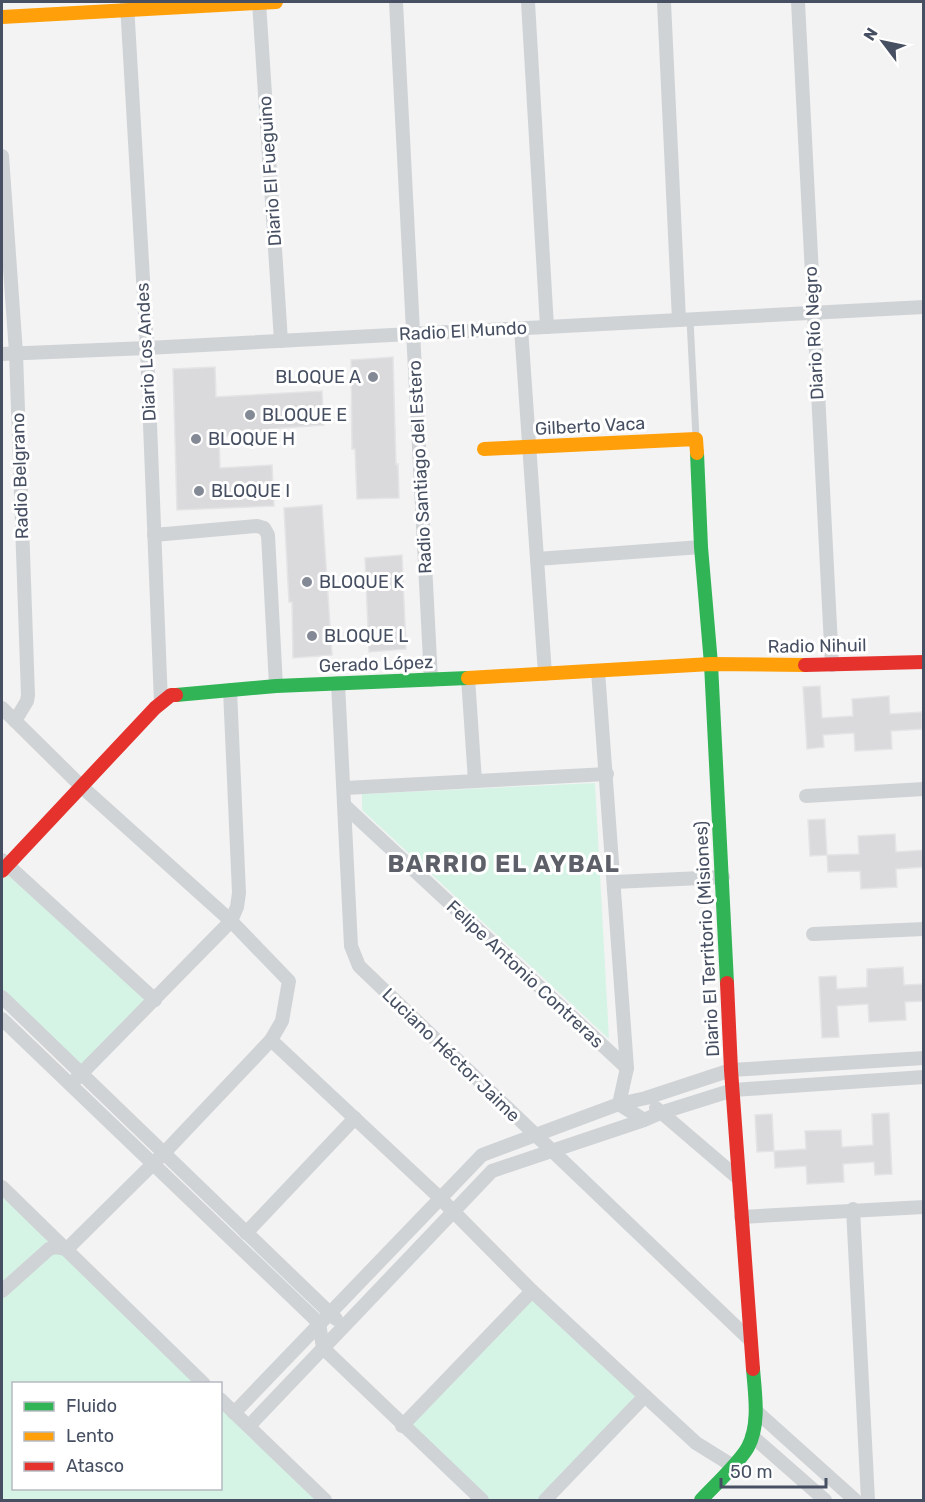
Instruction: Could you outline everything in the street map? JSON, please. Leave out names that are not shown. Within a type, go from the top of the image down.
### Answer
[{"type":"street","name":"Diario El Fueguino","points":[[259,2],[281,341]]},
{"type":"street","points":[[2,17],[127,6],[276,2]]},
{"type":"street","name":"Radio Santiago del Estero","points":[[396,2],[431,680]]},
{"type":"street","points":[[528,2],[547,327]]},
{"type":"street","points":[[664,2],[685,320]]},
{"type":"street","name":"Diario Río Negro","points":[[798,2],[832,665]]},
{"type":"street","name":"Diario Los Andes","points":[[127,6],[147,348],[161,703]]},
{"type":"street","name":"Radio Belgrano","points":[[2,156],[9,353],[28,695],[15,722]]},
{"type":"street","name":"Radio El Mundo","points":[[9,353],[147,348],[924,307]]},
{"type":"street","points":[[521,328],[545,674]]},
{"type":"street","name":"Gilberto Vaca","points":[[484,449],[696,439]]},
{"type":"street","name":"Diario El Territorio (Misiones)","points":[[696,439],[723,877],[731,1070],[756,1411],[752,1437]]},
{"type":"street","points":[[154,535],[257,526],[264,528],[268,535],[276,686]]},
{"type":"street","points":[[537,559],[701,547]]},
{"type":"street","name":"Radio Nihuil","points":[[711,664],[832,665],[924,662]]},
{"type":"street","name":"Gerado López","points":[[3,866],[171,695],[276,686],[431,680],[711,664]]},
{"type":"street","points":[[598,671],[627,1068],[619,1104]]},
{"type":"street","points":[[468,678],[476,781]]},
{"type":"street","name":"Luciano Héctor Jaime","points":[[338,683],[345,788],[351,946],[359,966],[750,1340]]},
{"type":"street","points":[[70,1085],[231,921],[239,893],[230,690]]},
{"type":"street","points":[[2,708],[81,786],[231,921],[289,981],[282,1021],[272,1040],[164,1153],[67,1249]]},
{"type":"street","points":[[345,788],[607,774]]},
{"type":"street","points":[[806,796],[924,789]]},
{"type":"street","name":"Felipe Antonio Contreras","points":[[345,806],[627,1068]]},
{"type":"street","points":[[3,866],[155,1000]]},
{"type":"street","points":[[614,882],[723,877]]},
{"type":"street","points":[[813,934],[924,929]]},
{"type":"street","points":[[2,997],[246,1233],[324,1318],[323,1348],[482,1500]]},
{"type":"street","points":[[2,1019],[152,1164],[324,1318],[344,1327]]},
{"type":"street","points":[[272,1040],[440,1198],[532,1291],[645,1396],[696,1443],[733,1466]]},
{"type":"street","points":[[234,1413],[482,1155],[619,1104],[646,1098],[731,1070],[924,1058]]},
{"type":"street","points":[[249,1426],[492,1171],[733,1090],[924,1077]]},
{"type":"street","points":[[646,1098],[660,1113],[738,1179]]},
{"type":"street","points":[[619,1104],[644,1120]]},
{"type":"street","points":[[246,1233],[355,1118]]},
{"type":"street","points":[[2,1187],[203,1382]]},
{"type":"street","points":[[741,1217],[853,1209],[924,1207]]},
{"type":"street","points":[[853,1209],[868,1500]]},
{"type":"street","points":[[2,1291],[49,1249],[56,1247],[67,1249]]},
{"type":"street","points":[[402,1426],[532,1291]]},
{"type":"street","points":[[545,1500],[645,1396]]},
{"type":"street","points":[[222,1401],[325,1500]]},
{"type":"street","points":[[756,1411],[855,1500]]},
{"type":"street","points":[[701,1500],[747,1449],[752,1437],[825,1500]]},
{"type":"lane","points":[[685,320],[696,439]]},
{"type":"green space","points":[[595,783],[609,1039],[362,810],[362,794]]},
{"type":"green space","points":[[11,861],[155,1000],[81,1073],[2,996],[2,871]]},
{"type":"green space","points":[[2,1190],[202,1382],[12,1382],[12,1490],[222,1490],[222,1401],[325,1500],[2,1500]]},
{"type":"green space","points":[[533,1291],[644,1395],[546,1500],[482,1500],[403,1426]]},
{"type":"building","points":[[393,357],[399,498],[357,499],[355,449],[352,449],[351,360]]},
{"type":"building","points":[[215,367],[216,397],[322,391],[324,425],[270,429],[271,434],[219,437],[220,468],[272,465],[274,506],[177,510],[173,369]]},
{"type":"building","points":[[322,505],[332,655],[293,658],[292,602],[289,602],[284,508]]},
{"type":"building","points":[[402,555],[406,649],[369,652],[365,558]]},
{"type":"building","points":[[820,686],[822,718],[853,716],[852,699],[889,696],[890,714],[922,712],[922,729],[891,731],[892,749],[855,751],[854,733],[823,735],[824,747],[807,749],[803,687]]},
{"type":"building","points":[[825,819],[827,855],[810,856],[808,820]]},
{"type":"building","points":[[895,834],[896,852],[924,850],[924,867],[896,869],[897,887],[861,889],[860,871],[828,872],[827,855],[859,854],[858,836]]},
{"type":"building","points":[[903,967],[904,985],[924,984],[924,1001],[905,1002],[906,1020],[869,1022],[868,1004],[837,1006],[839,1037],[822,1038],[819,977],[836,976],[837,989],[867,987],[867,969]]},
{"type":"building","points":[[889,1113],[892,1174],[875,1175],[874,1162],[843,1164],[844,1182],[807,1184],[806,1166],[775,1168],[774,1151],[806,1149],[805,1131],[841,1130],[842,1147],[873,1145],[872,1114]]},
{"type":"building","points":[[772,1114],[774,1151],[757,1152],[755,1115]]},
{"type":"traffic: fast","points":[[697,453],[701,547],[711,664],[727,983]]},
{"type":"traffic: fast","points":[[176,695],[276,686],[468,678]]},
{"type":"traffic: fast","points":[[701,1500],[739,1460],[752,1438],[756,1409],[753,1369]]},
{"type":"traffic: slow","points":[[2,17],[276,2]]},
{"type":"traffic: slow","points":[[484,449],[696,439],[697,453]]},
{"type":"traffic: slow","points":[[468,678],[711,664],[805,665]]},
{"type":"traffic: jam","points":[[805,665],[924,662]]},
{"type":"traffic: jam","points":[[2,871],[155,708],[171,695],[176,695]]},
{"type":"traffic: jam","points":[[727,983],[731,1070],[753,1369]]},
{"type":"place","name":"BLOQUE A","points":[[373,377]]},
{"type":"place","name":"BLOQUE E","points":[[250,415]]},
{"type":"place","name":"BLOQUE H","points":[[196,439]]},
{"type":"place","name":"BLOQUE I","points":[[199,491]]},
{"type":"place","name":"BLOQUE K","points":[[307,582]]},
{"type":"place","name":"BLOQUE L","points":[[312,636]]},
{"type":"district","name":"BARRIO EL AYBAL","points":[[504,864]]}]
